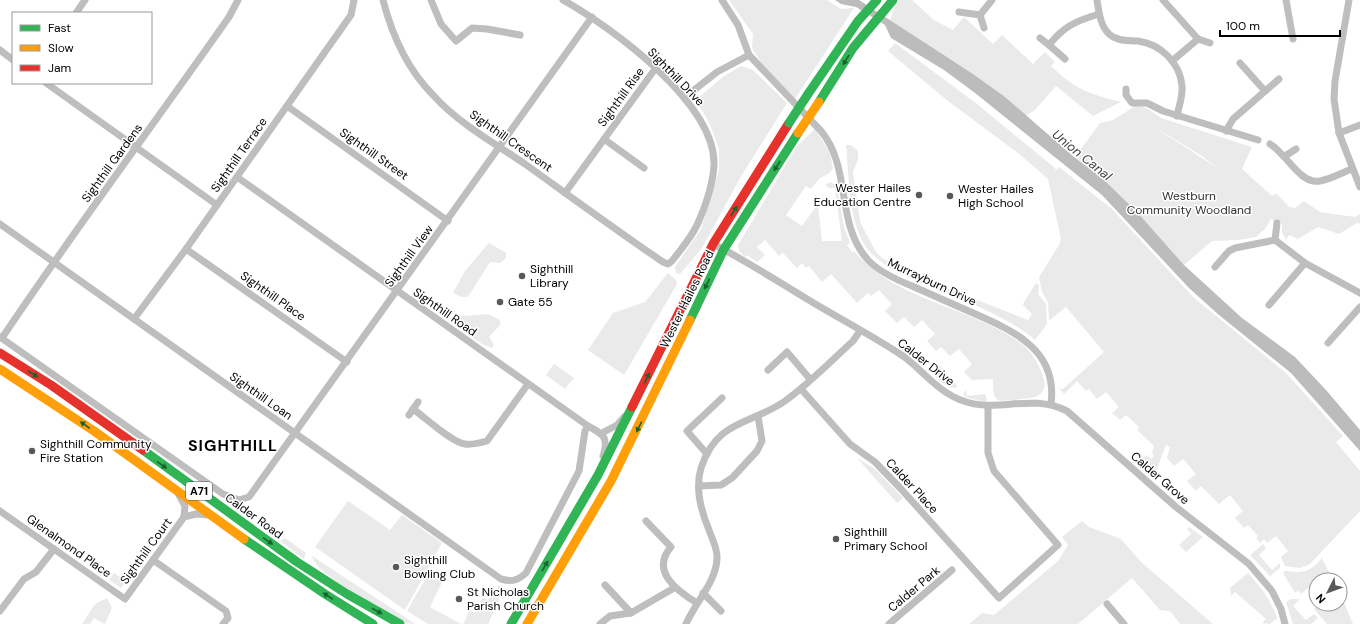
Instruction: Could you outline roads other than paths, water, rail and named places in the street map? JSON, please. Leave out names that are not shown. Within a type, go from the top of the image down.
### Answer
[{"type":"main road","name":"Wester Hailes Road","points":[[511,624],[598,475],[636,402],[713,244],[808,94],[858,21],[877,0]]},
{"type":"main road","name":"Wester Hailes Road","points":[[527,624],[611,481],[639,427],[724,249],[853,48],[893,0]]},
{"type":"main road","name":"Calder Road","points":[[0,354],[58,391],[321,578],[400,624]]},
{"type":"main road","name":"Calder Road","points":[[0,369],[53,403],[305,582],[374,624]]},
{"type":"street","points":[[77,12],[85,0]]},
{"type":"street","name":"Sighthill Gardens","points":[[1,338],[225,23],[238,0]]},
{"type":"street","name":"Sighthill Terrace","points":[[134,319],[186,249],[351,15],[354,0]]},
{"type":"street","name":"Sighthill Crescent","points":[[382,0],[394,36],[417,76],[443,105],[565,193],[668,264]]},
{"type":"street","points":[[431,0],[441,24],[456,41],[472,28],[520,35]]},
{"type":"street","name":"Sighthill Drive","points":[[563,0],[592,17],[640,54],[684,98],[704,126],[712,147],[714,165],[712,176],[698,224],[672,261],[668,264]]},
{"type":"street","name":"Murrayburn Drive","points":[[722,0],[738,25],[750,56],[821,131],[830,144],[840,174],[850,228],[861,252],[869,261],[889,275],[997,323],[1025,340],[1039,356],[1044,365],[1051,392],[1051,404]]},
{"type":"street","points":[[980,15],[992,0]]},
{"type":"street","points":[[1096,0],[1101,22],[1110,35],[1125,41],[1138,41],[1152,44],[1164,51],[1172,60],[1178,71],[1182,85],[1177,116]]},
{"type":"street","points":[[1163,0],[1198,39],[1210,43]]},
{"type":"street","points":[[1286,0],[1293,39]]},
{"type":"street","points":[[1349,0],[1335,81],[1334,100],[1339,133],[1352,170],[1360,187]]},
{"type":"street","points":[[959,12],[980,15]]},
{"type":"street","points":[[1049,45],[1060,32],[1070,24],[1099,14]]},
{"type":"street","points":[[980,15],[984,28]]},
{"type":"street","name":"Sighthill View","points":[[239,500],[244,500],[253,494],[592,17]]},
{"type":"street","points":[[1040,38],[1065,59]]},
{"type":"street","points":[[1172,60],[1198,39]]},
{"type":"street","points":[[0,50],[12,59]]},
{"type":"street","points":[[684,98],[717,72],[750,56]]},
{"type":"street","points":[[1240,63],[1265,91]]},
{"type":"street","name":"Sighthill Rise","points":[[565,193],[655,69]]},
{"type":"street","points":[[1226,131],[1232,120],[1279,79]]},
{"type":"street","points":[[47,84],[217,205]]},
{"type":"street","points":[[1126,89],[1126,95],[1132,103],[1146,103],[1177,116],[1258,140]]},
{"type":"street","name":"Sighthill Street","points":[[287,106],[448,221]]},
{"type":"street","points":[[1339,133],[1360,125]]},
{"type":"street","name":"Sighthill Rise","points":[[604,139],[644,168]]},
{"type":"street","points":[[1270,144],[1285,156],[1302,177],[1308,180],[1318,182],[1352,170]]},
{"type":"street","points":[[1285,156],[1296,149]]},
{"type":"street","name":"Sighthill Road","points":[[237,177],[528,384],[588,426],[602,433]]},
{"type":"street","name":"Sighthill Loan","points":[[0,224],[501,578],[511,581],[519,579],[526,573],[579,471],[585,431],[588,426]]},
{"type":"street","points":[[1275,240],[1277,224]]},
{"type":"street","points":[[1215,268],[1221,256],[1235,248],[1275,240],[1304,263],[1360,293]]},
{"type":"street","name":"Calder Drive","points":[[713,244],[724,249],[902,356],[930,381],[952,396],[969,403],[988,406]]},
{"type":"street","name":"Sighthill Place","points":[[186,249],[347,362]]},
{"type":"street","points":[[1269,305],[1304,263]]},
{"type":"street","points":[[1328,343],[1360,307]]},
{"type":"street","points":[[686,624],[716,569],[717,557],[702,510],[699,486],[700,469],[707,454],[725,431],[740,422],[770,411],[801,389],[810,379],[853,341],[860,331]]},
{"type":"street","name":"Calder Road","points":[[1,338],[223,494],[239,500]]},
{"type":"street","points":[[768,370],[787,352],[810,379]]},
{"type":"street","points":[[418,402],[411,412],[452,438],[464,444],[474,444],[487,441],[528,384]]},
{"type":"street","name":"Calder Place","points":[[801,389],[850,444],[875,462],[999,598],[1058,545],[994,471],[988,452],[988,406]]},
{"type":"street","points":[[707,454],[687,431],[722,398]]},
{"type":"street","points":[[598,475],[606,448],[602,433],[616,425],[636,402]]},
{"type":"street","name":"Calder Grove","points":[[988,406],[1028,402],[1051,404],[1076,417],[1176,507],[1249,564],[1272,591],[1281,609],[1285,624]]},
{"type":"street","points":[[699,486],[721,485],[732,478],[757,451],[762,441],[758,416]]},
{"type":"street","name":"Sighthill Court","points":[[125,599],[184,517],[185,506],[178,493]]},
{"type":"street","name":"Glenalmond Place","points":[[0,511],[125,599]]},
{"type":"street","name":"Sighthill Court","points":[[184,517],[196,514],[211,515]]},
{"type":"street","points":[[646,521],[671,547],[664,555],[663,565],[674,588],[697,603]]},
{"type":"street","points":[[0,611],[24,579],[36,572],[54,549]]},
{"type":"street","points":[[153,560],[226,611],[228,618],[223,624]]},
{"type":"street","name":"Calder Park","points":[[889,624],[952,570]]},
{"type":"street","points":[[605,585],[631,613]]},
{"type":"street","points":[[600,624],[610,616],[631,613],[674,588]]},
{"type":"street","points":[[703,592],[721,610]]},
{"type":"street","points":[[1107,604],[1124,624]]},
{"type":"place","name":"Wester Hailes Education Centre","points":[[919,195]]},
{"type":"place","name":"Wester Hailes High School","points":[[950,196]]},
{"type":"place","name":"Sighthill Library","points":[[522,276]]},
{"type":"place","name":"Gate 55","points":[[500,302]]},
{"type":"place","name":"Sighthill Community Fire Station","points":[[32,451]]},
{"type":"place","name":"Sighthill Primary School","points":[[836,539]]},
{"type":"place","name":"Sighthill Bowling Club","points":[[396,567]]},
{"type":"place","name":"St Nicholas Parish Church","points":[[459,599]]},
{"type":"district","name":"SIGHTHILL","points":[[233,445]]},
{"type":"water label","name":"Union Canal","points":[[1082,155]]},
{"type":"park label","name":"Westburn Community Woodland","points":[[1189,203]]}]
